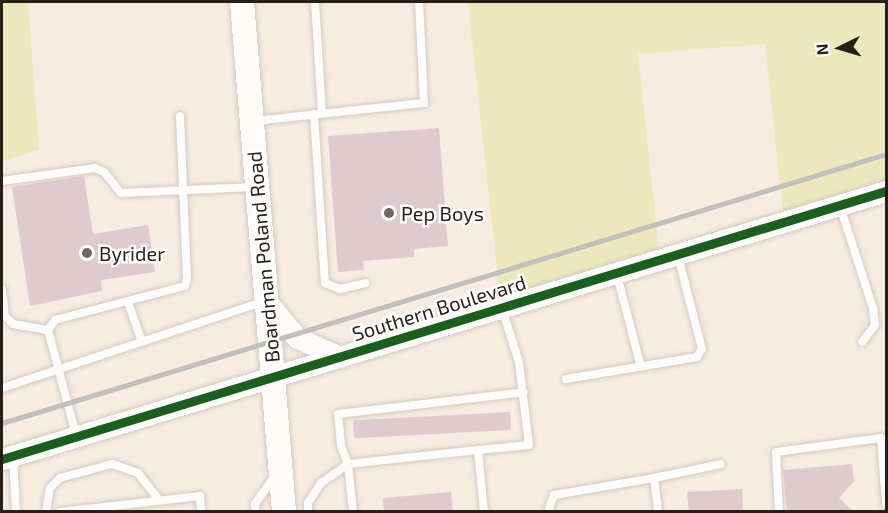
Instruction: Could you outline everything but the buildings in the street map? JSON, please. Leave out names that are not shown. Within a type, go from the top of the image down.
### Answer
[{"type":"main road","name":"Boardman Poland Road","points":[[242,2],[284,512]]},
{"type":"street","name":"Southern Boulevard","points":[[7,457],[886,191]]},
{"type":"street","points":[[266,301],[293,336],[317,350],[340,357]]},
{"type":"lane","points":[[315,2],[325,283],[340,289],[365,283]]},
{"type":"lane","points":[[252,122],[424,103],[419,2]]},
{"type":"lane","points":[[48,330],[56,320],[185,286],[180,116]]},
{"type":"lane","points":[[2,181],[95,168],[104,172],[121,193],[257,186]]},
{"type":"lane","points":[[840,206],[873,308],[875,325],[862,342]]},
{"type":"lane","points":[[566,379],[697,357],[702,349],[678,255]]},
{"type":"lane","points":[[616,273],[641,367]]},
{"type":"lane","points":[[2,289],[5,316],[13,324],[48,330]]},
{"type":"lane","points":[[2,388],[266,301]]},
{"type":"lane","points":[[128,302],[142,342]]},
{"type":"lane","points":[[308,512],[308,503],[321,483],[348,464],[529,445],[519,362],[501,308]]},
{"type":"lane","points":[[48,330],[76,436]]},
{"type":"lane","points":[[353,512],[348,464],[341,446],[338,414],[524,392]]},
{"type":"lane","points":[[779,512],[776,452],[881,438],[886,504]]},
{"type":"lane","points":[[478,450],[484,512]]},
{"type":"lane","points":[[7,457],[16,512]]},
{"type":"lane","points":[[46,512],[50,488],[60,478],[112,464],[138,473],[159,500]]},
{"type":"lane","points":[[548,512],[554,495],[721,464]]},
{"type":"lane","points":[[256,512],[255,504],[280,468]]},
{"type":"lane","points":[[654,478],[658,512]]},
{"type":"lane","points":[[60,512],[200,496],[201,512]]},
{"type":"lane","points":[[143,502],[144,512]]},
{"type":"shaded area","points":[[2,2],[28,2],[39,150],[2,161]]},
{"type":"shaded area","points":[[468,2],[886,2],[886,191],[784,222],[765,44],[638,54],[660,260],[501,308]]},
{"type":"railway","points":[[2,423],[886,154]]},
{"type":"cycle path","points":[[2,459],[886,191]]},
{"type":"place","name":"Pep Boys","points":[[389,213]]},
{"type":"place","name":"Byrider","points":[[87,253]]}]
